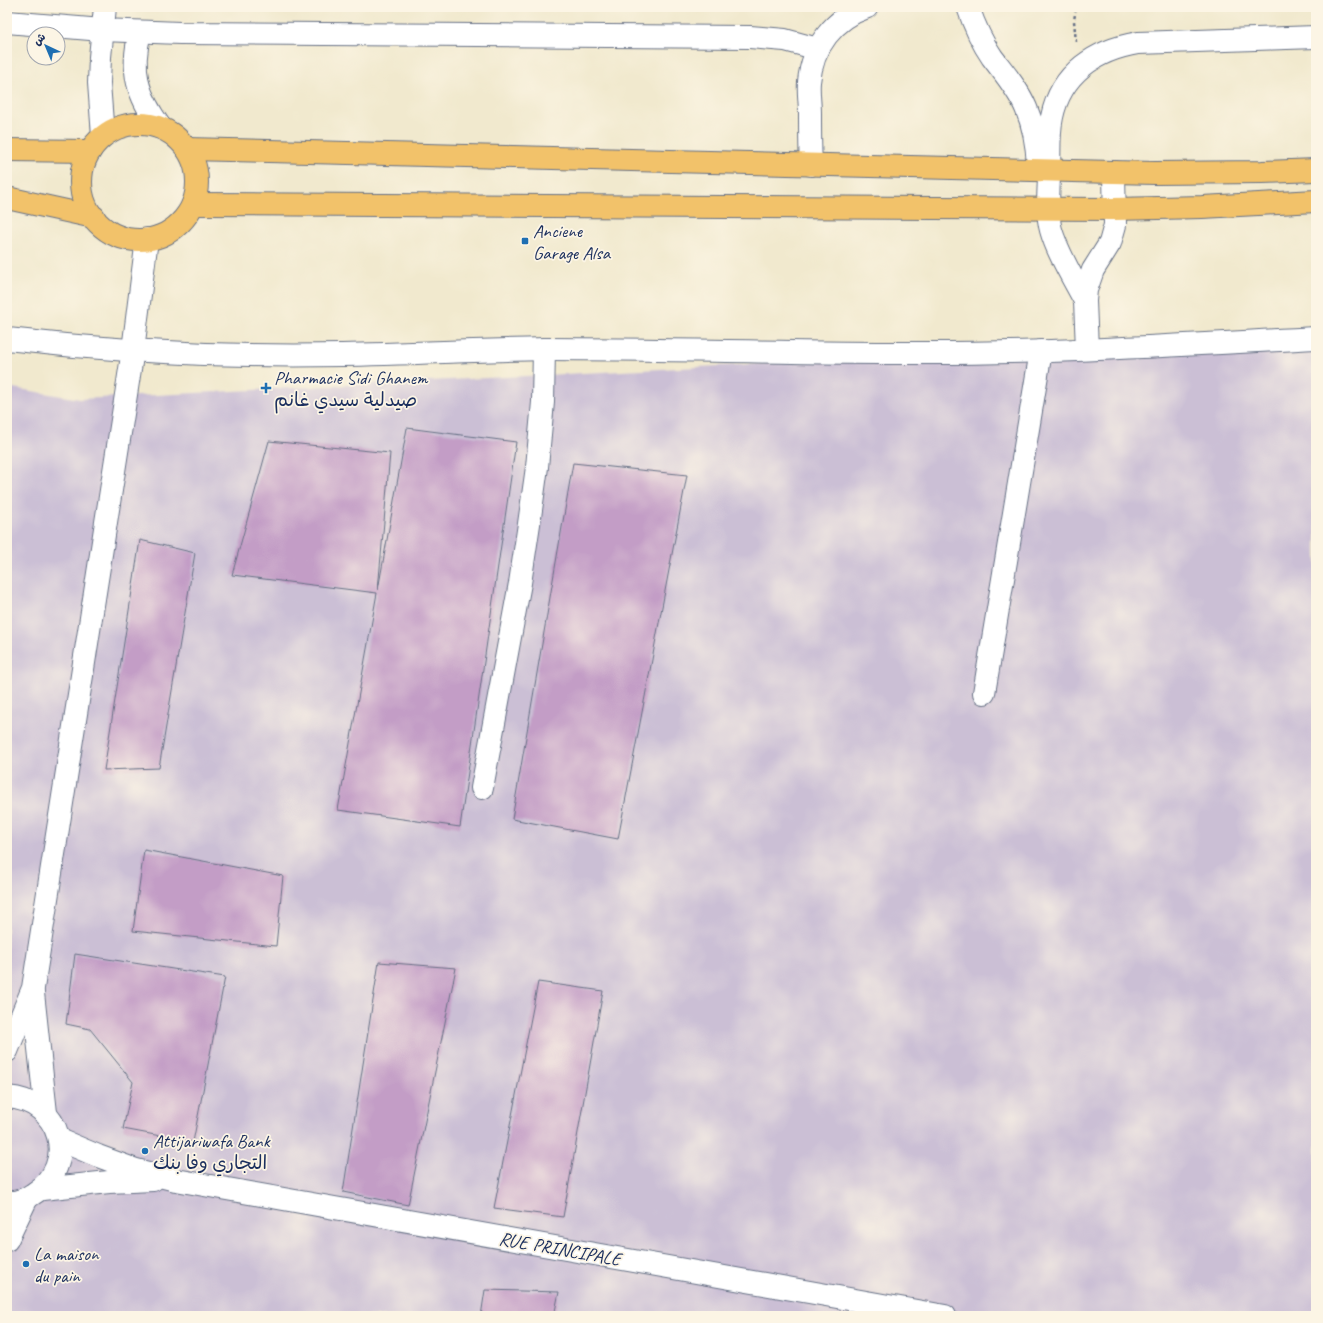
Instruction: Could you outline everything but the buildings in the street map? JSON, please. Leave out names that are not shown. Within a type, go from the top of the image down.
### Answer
[{"type":"main road","points":[[131,124],[146,124],[161,128],[180,140],[194,161],[197,176],[193,204],[185,217],[175,227],[162,235],[147,239],[132,239],[118,235],[104,228],[86,206],[82,192],[81,178],[84,164],[97,144],[117,129],[131,124]]},
{"type":"main road","points":[[7,150],[97,144]]},
{"type":"main road","points":[[187,149],[1155,173],[1316,170]]},
{"type":"main road","points":[[7,198],[94,217]]},
{"type":"main road","points":[[193,204],[1114,209],[1202,207],[1316,201]]},
{"type":"street","points":[[97,144],[100,57],[105,7]]},
{"type":"street","points":[[968,7],[981,39],[1026,107],[1033,127],[1037,148],[1044,170],[1049,218],[1054,239],[1085,301]]},
{"type":"street","points":[[811,165],[809,83],[812,66],[818,49],[824,38],[832,29],[846,18],[864,8]]},
{"type":"street","points":[[7,22],[102,30],[188,34],[750,36],[785,40],[818,49]]},
{"type":"street","points":[[140,32],[136,48],[135,65],[137,82],[142,98],[161,128]]},
{"type":"street","points":[[1044,170],[1052,116],[1057,102],[1072,76],[1095,56],[1124,45],[1138,43],[1316,37]]},
{"type":"street","points":[[1087,349],[1085,301],[1089,280],[1093,270],[1110,243],[1113,234],[1115,225],[1114,172]]},
{"type":"street","points":[[7,1051],[32,988],[133,350],[147,239]]},
{"type":"street","points":[[7,339],[133,350],[232,355],[341,355],[544,349],[908,354],[1041,351],[1316,338]]},
{"type":"street","points":[[482,788],[529,524],[537,467],[543,402],[544,349]]},
{"type":"street","points":[[984,693],[1041,351]]},
{"type":"street","points":[[32,988],[46,1113]]},
{"type":"street","points":[[7,1097],[22,1098],[35,1104],[46,1113],[55,1126],[60,1140],[60,1154],[57,1167],[51,1179],[25,1196],[7,1240]]},
{"type":"street","points":[[60,1140],[104,1159],[136,1170],[176,1180]]},
{"type":"street","points":[[25,1196],[109,1182],[176,1180]]},
{"type":"street","name":"RUE PRINCIPALE","points":[[176,1180],[945,1316]]},
{"type":"path","points":[[1076,7],[1074,35],[1083,65]]},
{"type":"shaded area","points":[[1316,335],[1316,1316],[7,1316],[7,387],[80,399]]},
{"type":"place","name":"Anciene Garage Alsa","points":[[525,241]]},
{"type":"place","name":"Pharmacie Sidi Ghanem صيدلية سيدي غانم","points":[[266,388]]},
{"type":"place","name":"Attijariwafa Bank التجاري وفا بنك","points":[[145,1151]]},
{"type":"place","name":"La maison du pain","points":[[26,1264]]}]
